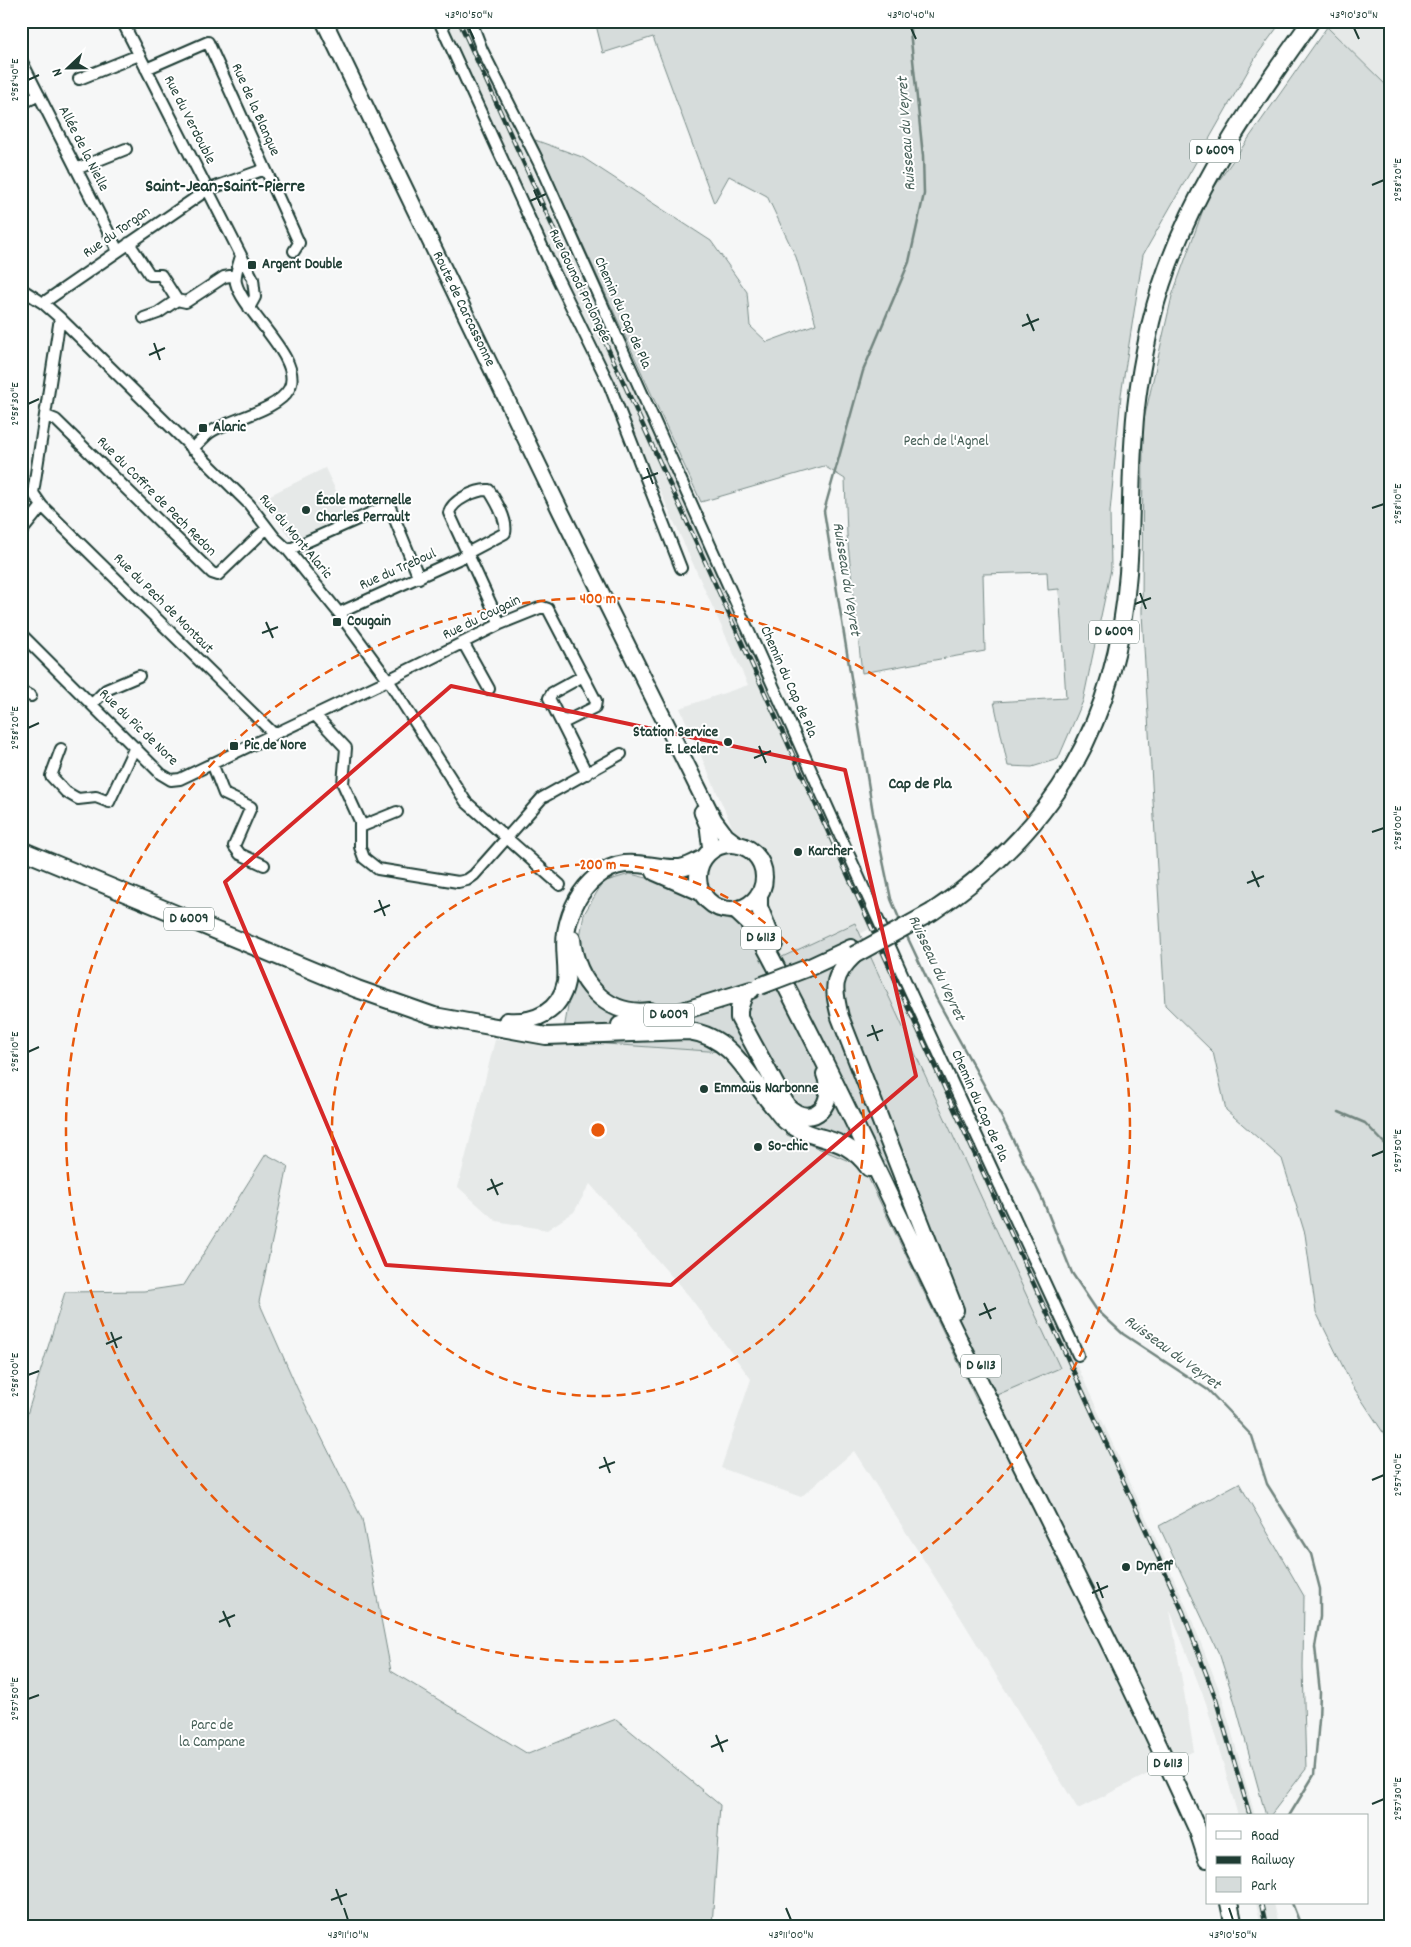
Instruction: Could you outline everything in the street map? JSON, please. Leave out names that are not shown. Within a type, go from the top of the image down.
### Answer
[{"type":"main road","name":"Route de Carcassonne","points":[[324,21],[603,597],[714,820],[726,836],[738,845]]},
{"type":"main road","name":"D 6009","points":[[931,910],[989,861],[1021,828],[1055,781],[1097,700],[1115,626],[1121,573],[1131,390],[1136,356],[1152,293],[1178,224],[1209,163],[1249,94],[1299,21]]},
{"type":"main road","name":"D 6009","points":[[21,850],[357,989],[434,1016],[515,1029],[573,1030],[623,1025],[676,1013],[752,989],[852,952],[931,910],[967,888],[1008,852],[1061,786],[1081,752],[1104,702],[1123,625],[1128,573],[1134,430],[1138,392],[1152,319],[1160,289],[1194,206],[1218,163],[1269,80],[1311,21]]},
{"type":"main road","name":"Route de Carcassonne","points":[[603,597],[664,735],[705,818],[708,854]]},
{"type":"main road","points":[[357,989],[456,1014],[518,1022],[538,1019],[551,1011],[560,998],[566,981],[566,934],[571,912],[587,885],[606,870],[628,863],[640,862],[680,868],[691,865],[728,844],[738,845],[752,852],[762,867],[763,886],[759,894],[746,906],[735,910],[717,906],[703,893],[664,874],[619,866]]},
{"type":"main road","points":[[703,893],[698,875],[708,854]]},
{"type":"main road","name":"D 6113","points":[[759,894],[758,907],[774,944],[1030,1468],[1123,1653],[1192,1799],[1206,1834]]},
{"type":"main road","name":"D 6113","points":[[735,910],[762,939],[787,987],[928,1278],[1132,1688],[1198,1831],[1206,1856]]},
{"type":"main road","points":[[571,912],[573,942],[584,977],[599,997],[616,1009],[629,1012],[648,1012],[752,989]]},
{"type":"main road","points":[[852,952],[838,973],[834,987],[840,1017],[964,1332]]},
{"type":"main road","points":[[752,989],[739,1009],[739,1018],[787,1106],[796,1113],[811,1116],[821,1111],[827,1103],[828,1082],[787,987]]},
{"type":"main road","points":[[515,1029],[546,1036],[689,1031],[718,1040],[738,1060],[786,1122],[809,1134],[839,1142],[858,1153],[870,1169],[928,1278]]},
{"type":"main road","points":[[1222,1904],[1227,1926]]},
{"type":"main road","points":[[1229,1904],[1234,1926]]},
{"type":"street","name":"Rue Gounod Prolongée","points":[[439,21],[536,232],[609,384],[681,568]]},
{"type":"street","name":"Chemin du Cap de Pla","points":[[471,21],[482,50],[538,161],[909,989],[1078,1355]]},
{"type":"street","name":"Rue du Verdouble","points":[[123,22],[253,279],[254,297],[249,308]]},
{"type":"street","name":"Rue de la Blanque","points":[[146,69],[208,42],[299,243],[294,251]]},
{"type":"street","points":[[79,79],[139,54]]},
{"type":"street","name":"Allée de la Nielle","points":[[21,60],[118,251]]},
{"type":"street","points":[[21,104],[39,95]]},
{"type":"street","points":[[76,169],[126,149]]},
{"type":"street","name":"Rue du Torgan","points":[[43,303],[207,190],[265,169]]},
{"type":"street","points":[[129,243],[150,275],[161,275],[177,300],[186,302],[224,277],[236,275]]},
{"type":"street","points":[[192,449],[210,433],[272,404],[289,389],[292,379],[290,367],[282,352],[249,308],[236,282],[241,256]]},
{"type":"street","name":"Rue du Mont Alaric","points":[[21,289],[43,303],[60,318],[249,504],[339,613],[388,680],[466,802],[560,885]]},
{"type":"street","points":[[144,318],[158,313],[177,300]]},
{"type":"street","points":[[46,416],[60,318]]},
{"type":"street","name":"Rue du Pech de Montaut","points":[[46,416],[33,493],[42,506],[274,734]]},
{"type":"street","name":"Rue du Coffre de Pech Redon","points":[[46,416],[56,420],[212,573],[218,575],[267,528]]},
{"type":"street","name":"Rue du Treboul","points":[[339,613],[419,578],[468,554],[505,533],[507,526],[489,490],[482,490],[450,507],[449,513],[468,554]]},
{"type":"street","points":[[288,550],[389,505],[419,578]]},
{"type":"street","points":[[21,532],[42,506]]},
{"type":"street","points":[[468,554],[500,624]]},
{"type":"street","name":"Rue du Cougain","points":[[388,680],[464,644],[500,624],[542,607],[548,609],[596,701],[595,707],[567,721],[560,719]]},
{"type":"street","name":"Rue du Pic de Nore","points":[[21,634],[161,774],[171,780],[180,779],[388,680]]},
{"type":"street","points":[[464,644],[489,689]]},
{"type":"street","points":[[92,704],[106,690],[139,676]]},
{"type":"street","points":[[583,676],[552,693],[549,698],[587,774]]},
{"type":"street","points":[[315,715],[346,748],[343,784],[360,821],[360,847],[364,858],[378,869],[458,882],[467,880],[474,874],[542,798],[621,754]]},
{"type":"street","points":[[61,749],[51,776],[66,792],[78,798],[96,797],[109,802],[135,747]]},
{"type":"street","points":[[212,764],[224,794],[252,807],[234,846],[240,854],[264,865]]},
{"type":"street","points":[[360,827],[397,812]]},
{"type":"highlighted area","points":[[451,686],[845,770],[916,1076],[671,1285],[386,1265],[225,882]]},
{"type":"shaded area","points":[[447,21],[465,21],[877,925],[860,934],[856,923],[765,965],[751,939],[735,921],[716,917],[698,906],[686,887],[702,845],[733,829],[680,708],[748,685]]},
{"type":"shaded area","points":[[1331,21],[1390,21],[1390,89],[1327,27]]},
{"type":"shaded area","name":"École maternelle Charles Perrault","points":[[325,468],[349,518],[293,542],[277,520],[258,501]]},
{"type":"shaded area","points":[[887,946],[1188,1610],[1222,1697],[1254,1814],[1237,1814],[1206,1703],[1170,1610],[1194,1751],[1078,1809],[961,1618],[854,1451],[801,1497],[721,1468],[751,1379],[689,1296],[590,1184],[574,1212],[547,1230],[496,1221],[458,1187],[495,1040],[562,1041],[723,1052],[863,1167],[1060,1368],[870,954]]},
{"type":"shaded area","points":[[1256,1904],[1273,1904],[1278,1926],[1261,1926]]},
{"type":"green space","name":"Pech de l'Agnel","points":[[595,21],[1282,21],[1257,55],[1143,255],[1121,395],[1110,512],[1111,569],[1083,701],[1058,759],[1032,767],[1008,766],[994,702],[1066,698],[1059,589],[1048,590],[1047,572],[983,574],[985,651],[862,673],[847,535],[845,479],[824,466],[701,502],[535,140],[582,157],[711,241],[747,292],[750,326],[767,342],[816,324],[796,257],[767,196],[729,176],[714,203],[653,37],[603,53]]},
{"type":"green space","points":[[1327,27],[1390,89],[1390,1443],[1352,1385],[1316,1312],[1305,1234],[1282,1159],[1226,1110],[1213,1052],[1165,1005],[1142,613],[1143,424],[1172,296],[1208,196]]},
{"type":"green space","points":[[630,874],[686,887],[699,906],[716,917],[735,921],[751,939],[765,965],[855,923],[1060,1368],[978,1403],[863,1167],[787,1135],[723,1052],[562,1041],[584,914],[603,882]]},
{"type":"green space","name":"Parc de la Campane","points":[[266,1154],[288,1166],[259,1302],[297,1388],[362,1519],[391,1671],[528,1754],[616,1719],[720,1805],[712,1926],[21,1926],[21,1434],[65,1292],[144,1291],[184,1285]]},
{"type":"green space","points":[[1239,1483],[1304,1596],[1303,1668],[1306,1769],[1272,1814],[1265,1814],[1236,1706],[1220,1656],[1159,1526]]},
{"type":"waterway","name":"Ruisseau du Veyret","points":[[901,923],[891,899],[873,813],[824,511],[863,371],[909,262],[924,194],[923,156],[909,21]]},
{"type":"waterway","name":"Ruisseau du Veyret","points":[[905,932],[936,998],[999,1112],[1041,1196],[1072,1273],[1096,1309],[1123,1334],[1208,1390],[1252,1436],[1267,1484],[1311,1554],[1320,1589],[1320,1617],[1315,1647],[1320,1692],[1319,1720],[1314,1775],[1290,1814]]},
{"type":"waterway","points":[[1339,1112],[1365,1123],[1390,1149]]},
{"type":"waterway","name":"Ruisseau du Veyret","points":[[1292,1904],[1301,1926]]},
{"type":"railway","points":[[459,21],[1183,1612],[1216,1700],[1249,1814]]},
{"type":"railway","points":[[1261,1904],[1266,1926]]},
{"type":"place","name":"Argent Double","points":[[252,265]]},
{"type":"place","name":"Alaric","points":[[203,428]]},
{"type":"place","name":"École maternelle Charles Perrault","points":[[306,510]]},
{"type":"place","name":"Cougain","points":[[337,622]]},
{"type":"place","name":"Station Service E. Leclerc","points":[[728,742]]},
{"type":"place","name":"Pic de Nore","points":[[234,746]]},
{"type":"place","name":"Karcher","points":[[798,852]]},
{"type":"place","name":"Emmaüs Narbonne","points":[[704,1089]]},
{"type":"place","name":"So-chic","points":[[758,1147]]},
{"type":"place","name":"Dyneff","points":[[1126,1567]]},
{"type":"district","name":"Saint-Jean-Saint-Pierre","points":[[225,187]]},
{"type":"district","name":"Cap de Pla","points":[[920,784]]}]
